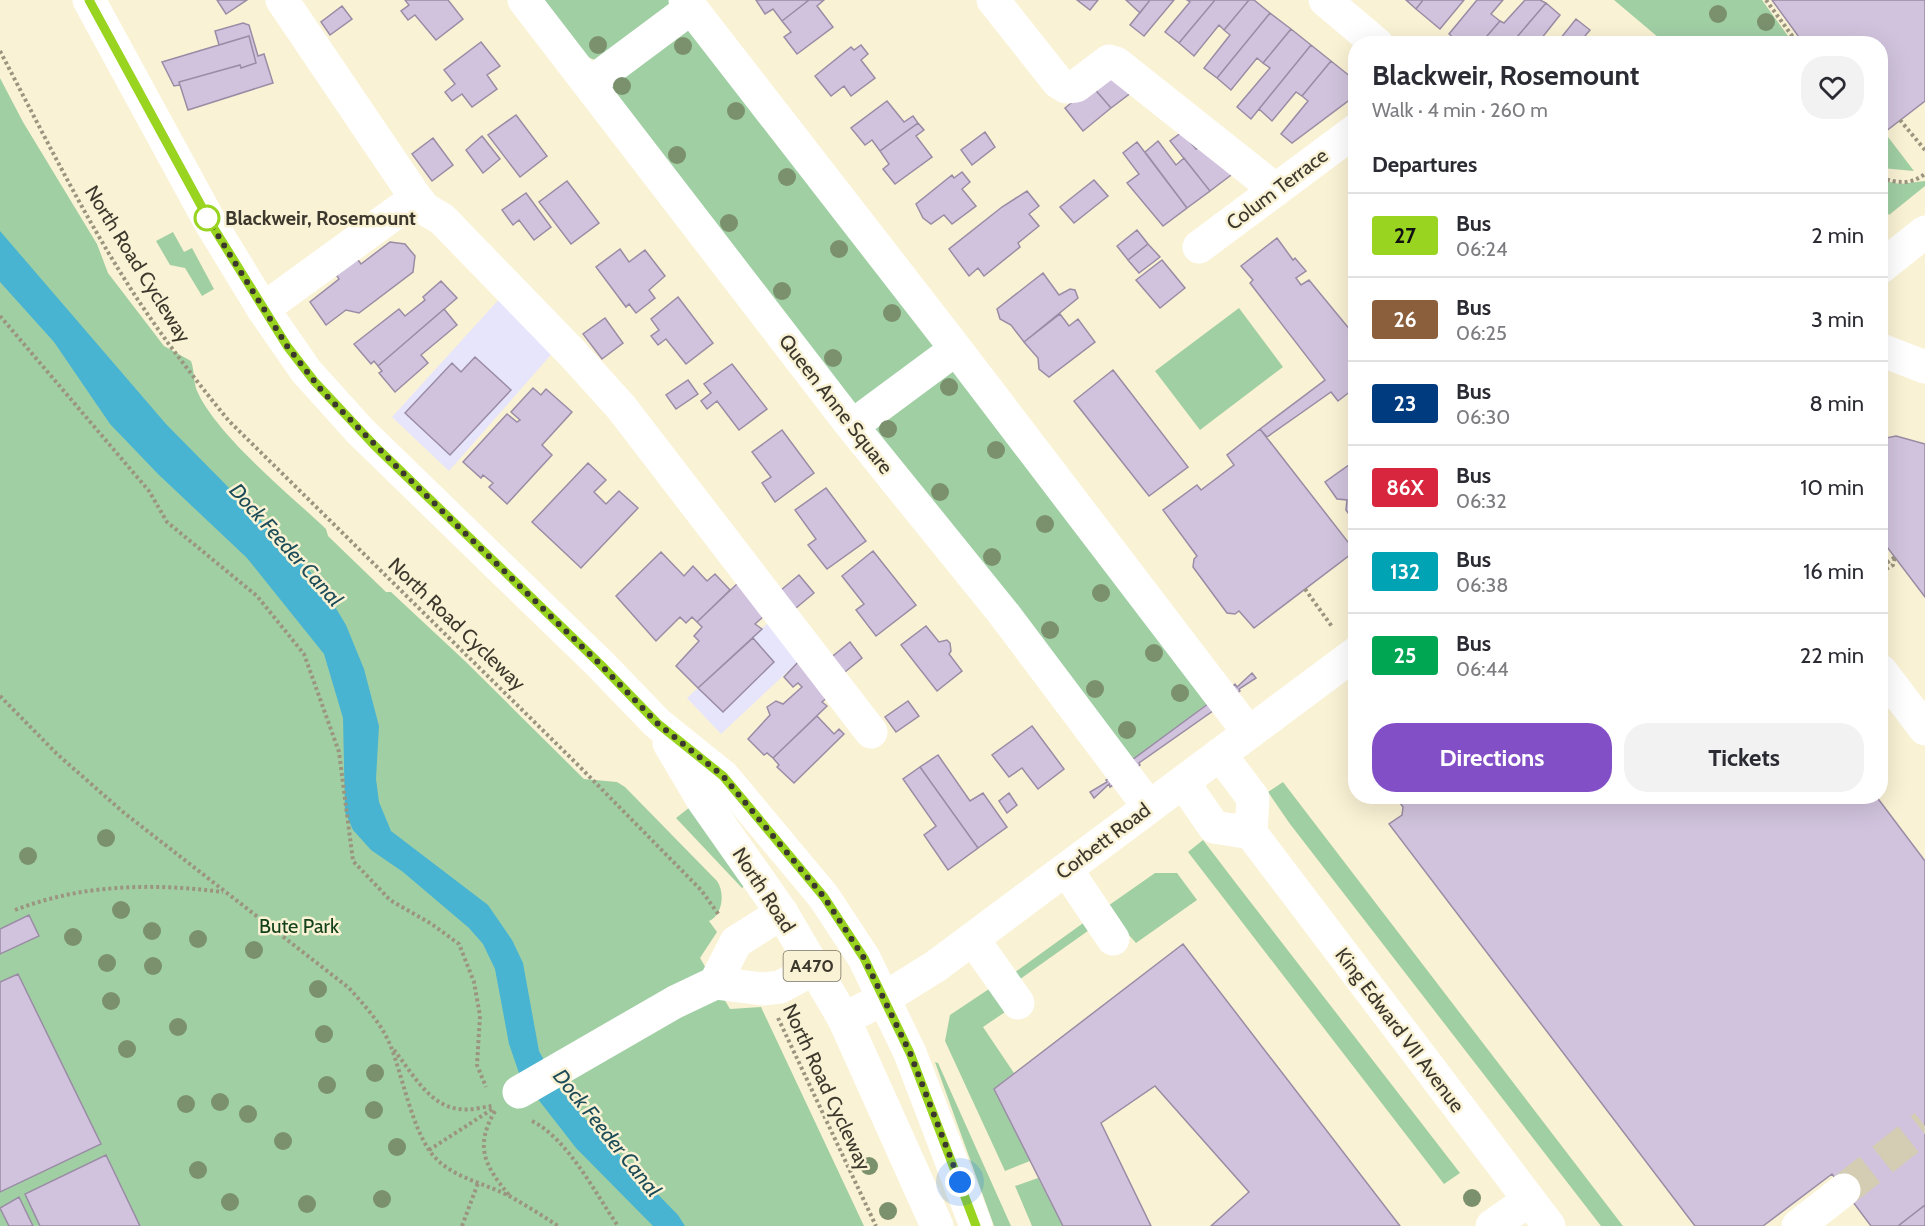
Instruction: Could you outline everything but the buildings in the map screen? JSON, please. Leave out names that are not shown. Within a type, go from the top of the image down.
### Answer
[{"type":"street","name":"North Road","points":[[88,0],[181,172],[263,309],[306,371],[345,415],[657,723],[723,776],[775,836],[851,936],[910,1053],[976,1226]]},
{"type":"street","points":[[282,0],[416,198],[425,209],[442,219],[621,407],[871,732]]},
{"type":"street","name":"Queen Anne Square","points":[[524,0],[852,426],[1004,614],[1149,807]]},
{"type":"street","points":[[993,0],[1058,82],[1066,87],[1076,86],[1108,62],[1116,63],[1276,190]]},
{"type":"street","points":[[1325,0],[1368,36]]},
{"type":"street","points":[[589,84],[688,4],[956,349],[1249,734]]},
{"type":"street","name":"Colum Terrace","points":[[1199,247],[1348,136]]},
{"type":"street","points":[[263,309],[416,198]]},
{"type":"street","points":[[1888,261],[1925,232]]},
{"type":"street","points":[[852,426],[956,349]]},
{"type":"street","points":[[1888,353],[1925,368]]},
{"type":"street","name":"Corbett Road","points":[[844,1019],[884,999],[973,939],[1348,659]]},
{"type":"street","points":[[1888,680],[1925,729]]},
{"type":"street","name":"North Road","points":[[657,723],[702,799],[782,913],[844,1019],[936,1226]]},
{"type":"street","points":[[1183,782],[1214,827],[1251,833],[1253,798],[1220,754]]},
{"type":"street","name":"King Edward VII Avenue","points":[[1251,833],[1549,1226]]},
{"type":"street","points":[[1066,869],[1113,939]]},
{"type":"street","points":[[715,984],[736,942],[782,913]]},
{"type":"street","points":[[973,939],[1018,1003]]},
{"type":"street","points":[[515,1105],[675,1002],[715,984],[764,989],[780,987],[814,969]]},
{"type":"street","points":[[1798,1226],[1844,1190]]},
{"type":"street","points":[[1492,1226],[1529,1200]]},
{"type":"path","points":[[1766,0],[1792,36]]},
{"type":"path","name":"North Road Cycleway","points":[[0,51],[62,170],[122,274],[184,365],[230,421],[512,698],[701,890],[736,942]]},
{"type":"path","points":[[1900,120],[1925,150]]},
{"type":"path","points":[[1888,180],[1900,183],[1916,180],[1925,174]]},
{"type":"path","points":[[0,316],[149,491],[167,522],[257,596],[304,654],[339,752],[353,861],[390,900],[430,923],[459,944],[474,982],[480,1016],[477,1065],[480,1079],[546,1128],[586,1178],[618,1226]]},
{"type":"path","points":[[1888,562],[1895,557],[1893,565],[1888,568]]},
{"type":"path","points":[[1305,589],[1333,628]]},
{"type":"path","points":[[0,696],[57,754],[123,812],[224,892],[294,942],[349,988],[367,1008],[390,1046],[429,1094],[443,1105],[460,1110],[515,1105]]},
{"type":"path","points":[[15,909],[41,900],[107,888],[177,886],[224,892]]},
{"type":"path","name":"North Road Cycleway","points":[[764,989],[876,1226]]},
{"type":"path","points":[[390,1046],[429,1150],[450,1170],[510,1197],[558,1226]]},
{"type":"path","points":[[429,1150],[515,1105]]},
{"type":"path","points":[[510,1197],[492,1174],[485,1160],[483,1141],[487,1124],[515,1105]]},
{"type":"path","points":[[462,1226],[478,1183]]},
{"type":"shaded area","points":[[502,296],[556,349],[449,471],[392,417]]},
{"type":"shaded area","points":[[770,621],[801,659],[721,734],[687,698]]},
{"type":"green space","points":[[541,0],[669,0],[670,6],[600,62],[585,56]]},
{"type":"green space","points":[[1614,0],[1762,0],[1788,36],[1657,36]]},
{"type":"green space","points":[[673,30],[689,31],[935,347],[853,405],[611,87]]},
{"type":"green space","name":"Bute Park","points":[[0,78],[23,122],[97,244],[108,273],[164,346],[191,361],[198,393],[208,410],[238,446],[326,529],[328,536],[386,592],[391,592],[465,661],[584,779],[617,782],[625,787],[717,881],[722,897],[720,909],[709,921],[717,932],[700,958],[730,1009],[761,1007],[864,1226],[0,1226]]},
{"type":"green space","points":[[1888,137],[1914,171],[1888,169]]},
{"type":"green space","points":[[1888,181],[1900,184],[1925,181],[1925,186],[1889,215]]},
{"type":"green space","points":[[173,232],[184,252],[192,248],[214,289],[202,296],[185,268],[170,265],[156,241]]},
{"type":"green space","points":[[1239,308],[1283,367],[1200,430],[1155,371]]},
{"type":"green space","points":[[952,369],[1210,702],[1130,762],[874,433],[872,423]]},
{"type":"green space","points":[[1283,782],[1623,1226],[1601,1226],[1290,824],[1268,792]]},
{"type":"green space","points":[[690,807],[746,885],[742,888],[676,818]]},
{"type":"green space","points":[[1203,840],[1460,1173],[1444,1184],[1188,852]]},
{"type":"green space","points":[[1155,873],[1177,873],[1197,900],[1136,943],[1105,908]]},
{"type":"green space","points":[[1086,921],[1092,928],[1016,982],[1011,975]]},
{"type":"green space","points":[[995,985],[1011,1008],[983,1027],[1014,1073],[994,1089],[1030,1161],[1005,1171],[945,1041],[950,1015]]},
{"type":"green space","points":[[935,1062],[938,1063],[1011,1226],[994,1226]]},
{"type":"green space","points":[[1038,1178],[1063,1226],[1032,1226],[1015,1186]]},
{"type":"water","points":[[0,231],[166,424],[305,565],[328,595],[346,625],[364,669],[379,726],[376,779],[379,802],[391,831],[488,905],[512,940],[523,963],[539,1051],[559,1088],[594,1129],[678,1215],[685,1226],[653,1226],[576,1148],[520,1076],[509,1044],[495,969],[483,944],[469,928],[403,872],[371,850],[353,830],[345,812],[343,718],[324,654],[247,558],[158,474],[110,424],[54,342],[0,282]]},
{"type":"tunnel","points":[[1844,1190],[1925,1126]]},
{"type":"bus line","name":"27","points":[[89,0],[210,222],[287,346],[314,381],[374,445],[495,565],[632,695],[657,723],[723,776],[824,897],[864,958],[910,1053],[976,1226]]},
{"type":"place","name":"Blackweir, Rosemount","points":[[207,218]]},
{"type":"route","points":[[207,218],[287,346],[322,391],[495,565],[632,695],[657,723],[723,776],[824,897],[864,958],[910,1053],[960,1182]]},
{"type":"water label","name":"Dock Feeder Canal","points":[[286,545]]},
{"type":"water label","name":"Dock Feeder Canal","points":[[607,1133]]}]
